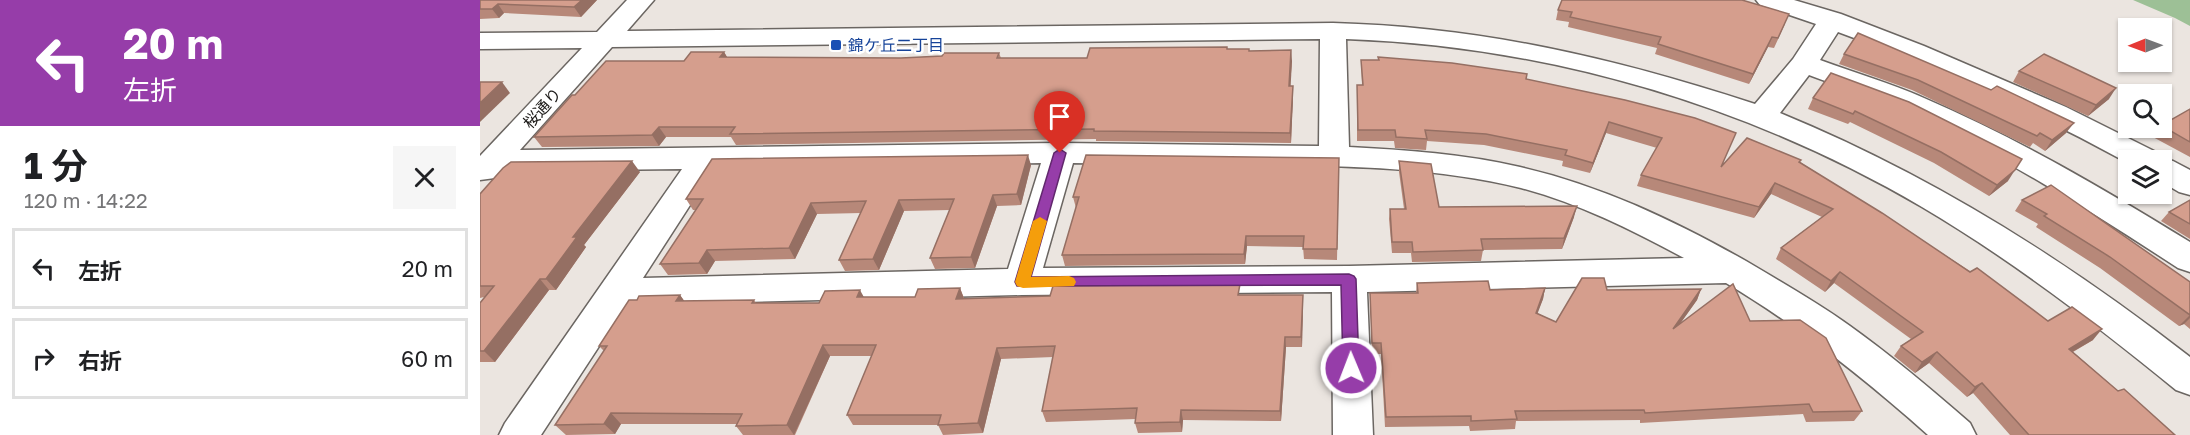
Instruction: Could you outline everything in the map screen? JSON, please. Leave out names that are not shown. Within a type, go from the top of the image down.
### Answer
[{"type":"street","name":"桜通り","points":[[487,168],[641,0]]},
{"type":"street","points":[[1770,0],[1921,52],[2044,108],[2127,150]]},
{"type":"street","points":[[1763,117],[1770,104],[1804,64],[1832,20]]},
{"type":"street","points":[[1333,31],[1334,156]]},
{"type":"street","points":[[480,41],[1333,31],[1452,39],[1532,51],[1640,77],[1763,117],[1886,173],[1960,214],[2034,262],[2121,323],[2190,379]]},
{"type":"street","points":[[1804,64],[1911,103],[2019,156],[2126,218],[2190,259]]},
{"type":"street","points":[[1023,282],[1060,153]]},
{"type":"street","points":[[487,168],[704,160],[1060,153],[1334,156],[1431,162],[1523,178],[1597,202],[1641,222],[1685,243],[1798,309],[1828,330],[1955,435]]},
{"type":"street","points":[[519,435],[704,160]]},
{"type":"street","points":[[2172,174],[2190,184]]},
{"type":"street","points":[[614,292],[1023,282],[1349,279],[1731,270]]},
{"type":"street","points":[[1349,279],[1353,435]]},
{"type":"street","points":[[1924,435],[1955,435]]},
{"type":"green space","points":[[2133,0],[2190,0],[2190,26],[2175,18]]},
{"type":"building","points":[[480,0],[582,0],[574,7],[498,4],[492,9],[480,9]]},
{"type":"building","points":[[1562,0],[1742,0],[1789,14],[1778,38],[1772,37],[1753,74],[1658,44],[1661,37],[1570,17],[1572,12],[1558,10]]},
{"type":"building","points":[[1858,33],[1991,90],[1997,86],[2074,123],[2052,140],[2040,133],[2037,136],[1918,80],[1844,54]]},
{"type":"building","points":[[1227,47],[1227,49],[1249,49],[1249,51],[1291,50],[1289,86],[1293,86],[1290,133],[1094,131],[1094,129],[730,134],[735,127],[659,127],[652,135],[534,137],[606,61],[684,61],[691,52],[724,52],[720,57],[901,58],[942,56],[944,53],[999,53],[997,58],[1087,58],[1090,48]]},
{"type":"building","points":[[2044,54],[2116,88],[2096,105],[2019,71]]},
{"type":"building","points":[[1378,57],[1452,63],[1527,74],[1526,79],[1695,118],[1736,133],[1721,167],[1747,138],[1801,160],[1799,162],[1882,213],[1970,272],[1977,268],[2048,321],[2072,307],[2102,329],[2069,349],[2118,391],[2124,389],[2175,435],[2029,435],[1982,383],[1975,387],[1937,352],[1922,362],[1901,346],[1923,332],[1840,272],[1831,281],[1781,248],[1833,209],[1775,183],[1759,207],[1641,175],[1662,138],[1609,122],[1593,163],[1565,155],[1567,150],[1486,134],[1425,130],[1427,139],[1396,137],[1395,130],[1358,130],[1357,85],[1363,85],[1361,60],[1379,60]]},
{"type":"building","points":[[1831,73],[1909,102],[2022,159],[2015,170],[1997,185],[1941,152],[1855,111],[1853,114],[1813,98]]},
{"type":"building","points":[[480,82],[502,82],[480,103]]},
{"type":"building","points":[[2190,109],[2190,142],[2172,132],[2172,119]]},
{"type":"building","points":[[1028,155],[1017,194],[993,195],[971,257],[930,258],[954,199],[899,200],[873,259],[839,260],[866,201],[811,203],[789,248],[707,250],[699,263],[660,264],[703,199],[686,199],[712,159]]},
{"type":"building","points":[[1086,155],[1339,158],[1337,249],[1303,249],[1304,236],[1246,236],[1244,254],[1062,255],[1079,197],[1073,197]]},
{"type":"building","points":[[632,161],[573,237],[577,237],[546,279],[540,279],[484,351],[480,351],[480,303],[494,286],[480,286],[480,194],[511,162]]},
{"type":"building","points":[[1399,161],[1431,164],[1439,207],[1577,206],[1564,238],[1481,239],[1483,250],[1413,252],[1412,242],[1392,242],[1390,209],[1406,209]]},
{"type":"building","points":[[2051,185],[2190,282],[2190,315],[2110,257],[2044,216],[2047,214],[2022,200]]},
{"type":"building","points":[[2190,200],[2190,224],[2169,212]]},
{"type":"building","points":[[1582,278],[1604,278],[1607,290],[1701,289],[1673,329],[1733,284],[1750,321],[1800,320],[1826,338],[1862,411],[1813,412],[1809,404],[1645,413],[1644,410],[1515,411],[1517,419],[1471,421],[1471,416],[1386,417],[1381,343],[1372,343],[1370,293],[1418,293],[1417,283],[1488,281],[1490,290],[1545,288],[1536,313],[1556,322]]},
{"type":"building","points":[[1240,284],[1238,295],[1303,295],[1301,337],[1285,337],[1280,411],[1181,410],[1180,422],[1135,423],[1137,408],[1042,411],[1055,346],[997,348],[978,423],[938,425],[941,415],[847,415],[876,345],[823,345],[787,425],[736,426],[742,414],[611,413],[604,424],[555,425],[607,346],[599,346],[629,300],[637,300],[639,296],[680,295],[676,301],[754,300],[752,303],[819,303],[825,291],[860,290],[857,297],[915,297],[918,289],[960,288],[956,299],[1050,296],[1053,286]]},
{"type":"slow traffic","points":[[1040,221],[1023,282],[1069,282]]},
{"type":"place","name":"錦ケ丘二丁目","points":[[836,45]]},
{"type":"route","points":[[1060,153],[1023,282],[1349,279],[1351,368]]}]
